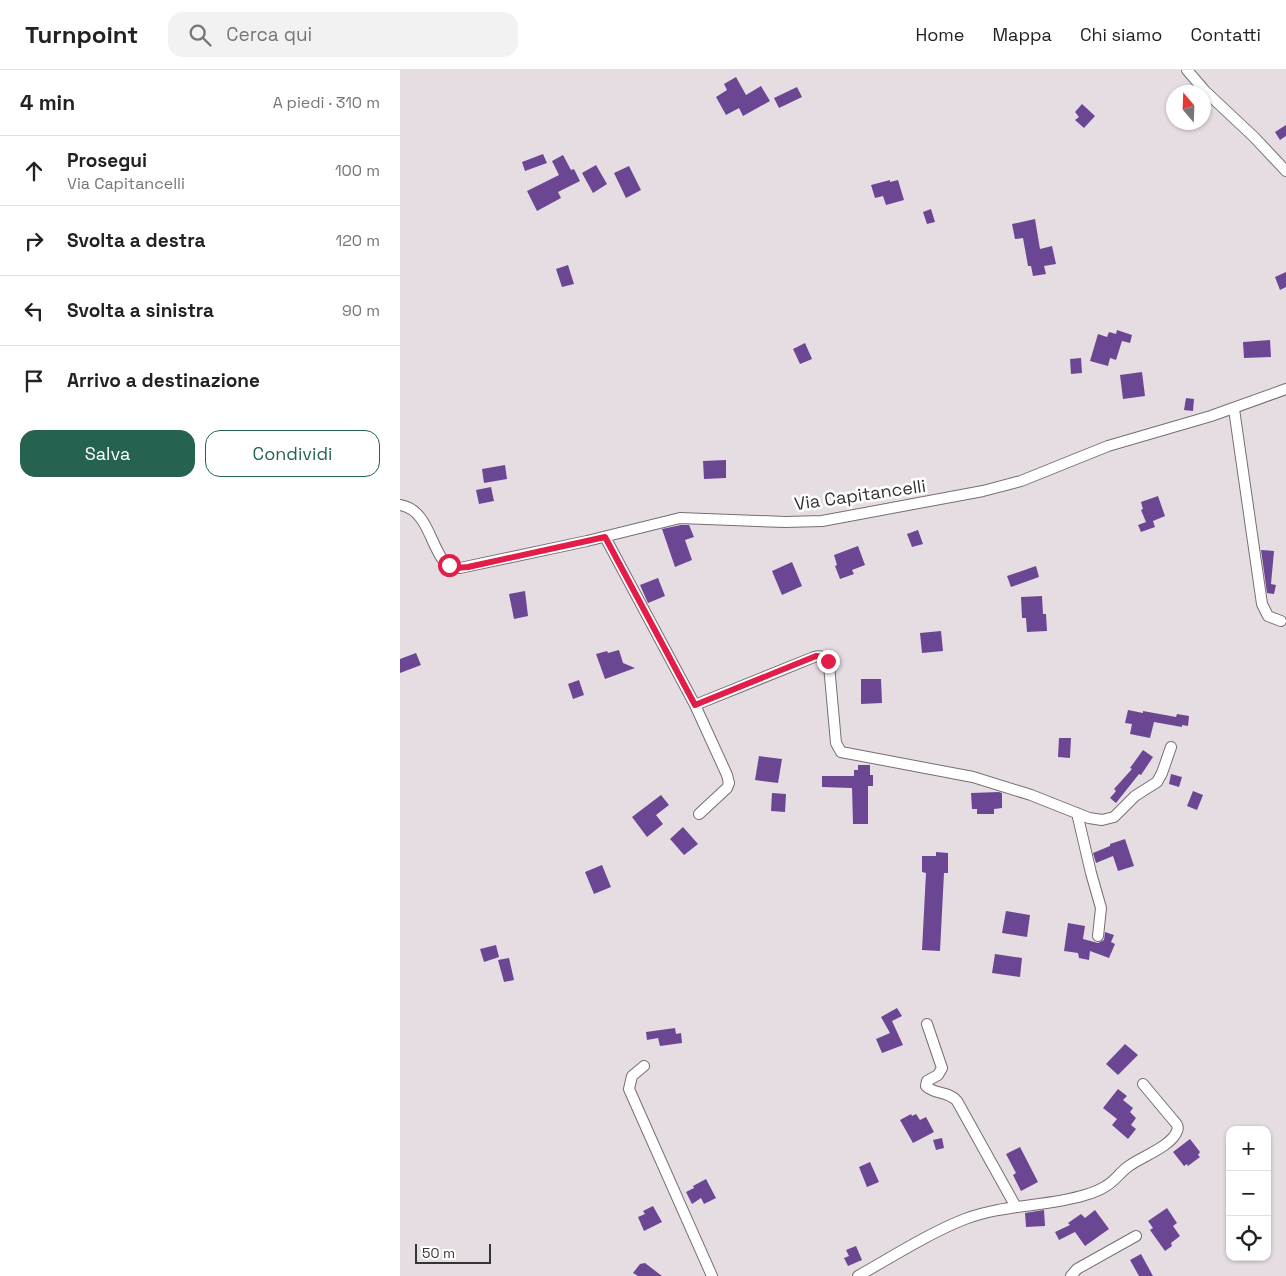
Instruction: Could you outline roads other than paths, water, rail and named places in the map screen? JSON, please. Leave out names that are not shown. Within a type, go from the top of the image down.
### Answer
[{"type":"street","points":[[1188,70],[1205,91],[1254,137],[1286,171]]},
{"type":"street","name":"Via Capitancelli","points":[[400,504],[410,507],[418,514],[441,557],[449,565],[456,568],[468,567],[605,537],[668,520],[684,518],[785,522],[828,520],[983,491],[1021,481],[1108,446],[1234,409],[1286,389]]},
{"type":"street","points":[[1234,409],[1262,604],[1268,616],[1281,621]]},
{"type":"street","points":[[605,537],[695,705],[727,776],[729,783],[723,794],[699,814]]},
{"type":"street","points":[[695,705],[814,657],[821,656],[829,663],[836,743],[841,752],[973,777],[1025,793],[1089,818],[1102,820],[1117,815],[1135,796],[1158,780],[1171,747]]},
{"type":"street","points":[[1077,813],[1088,864],[1102,908],[1098,936]]},
{"type":"street","points":[[927,1024],[942,1068],[938,1075],[927,1081],[926,1086],[931,1091],[948,1094],[957,1101],[1016,1207]]},
{"type":"street","points":[[644,1066],[632,1076],[629,1089],[712,1276]]},
{"type":"street","points":[[858,1276],[956,1223],[973,1216],[1016,1207],[1060,1201],[1106,1187],[1131,1165],[1156,1151],[1172,1138],[1178,1130],[1178,1126],[1143,1084]]},
{"type":"street","points":[[1071,1276],[1077,1269],[1136,1236]]}]
